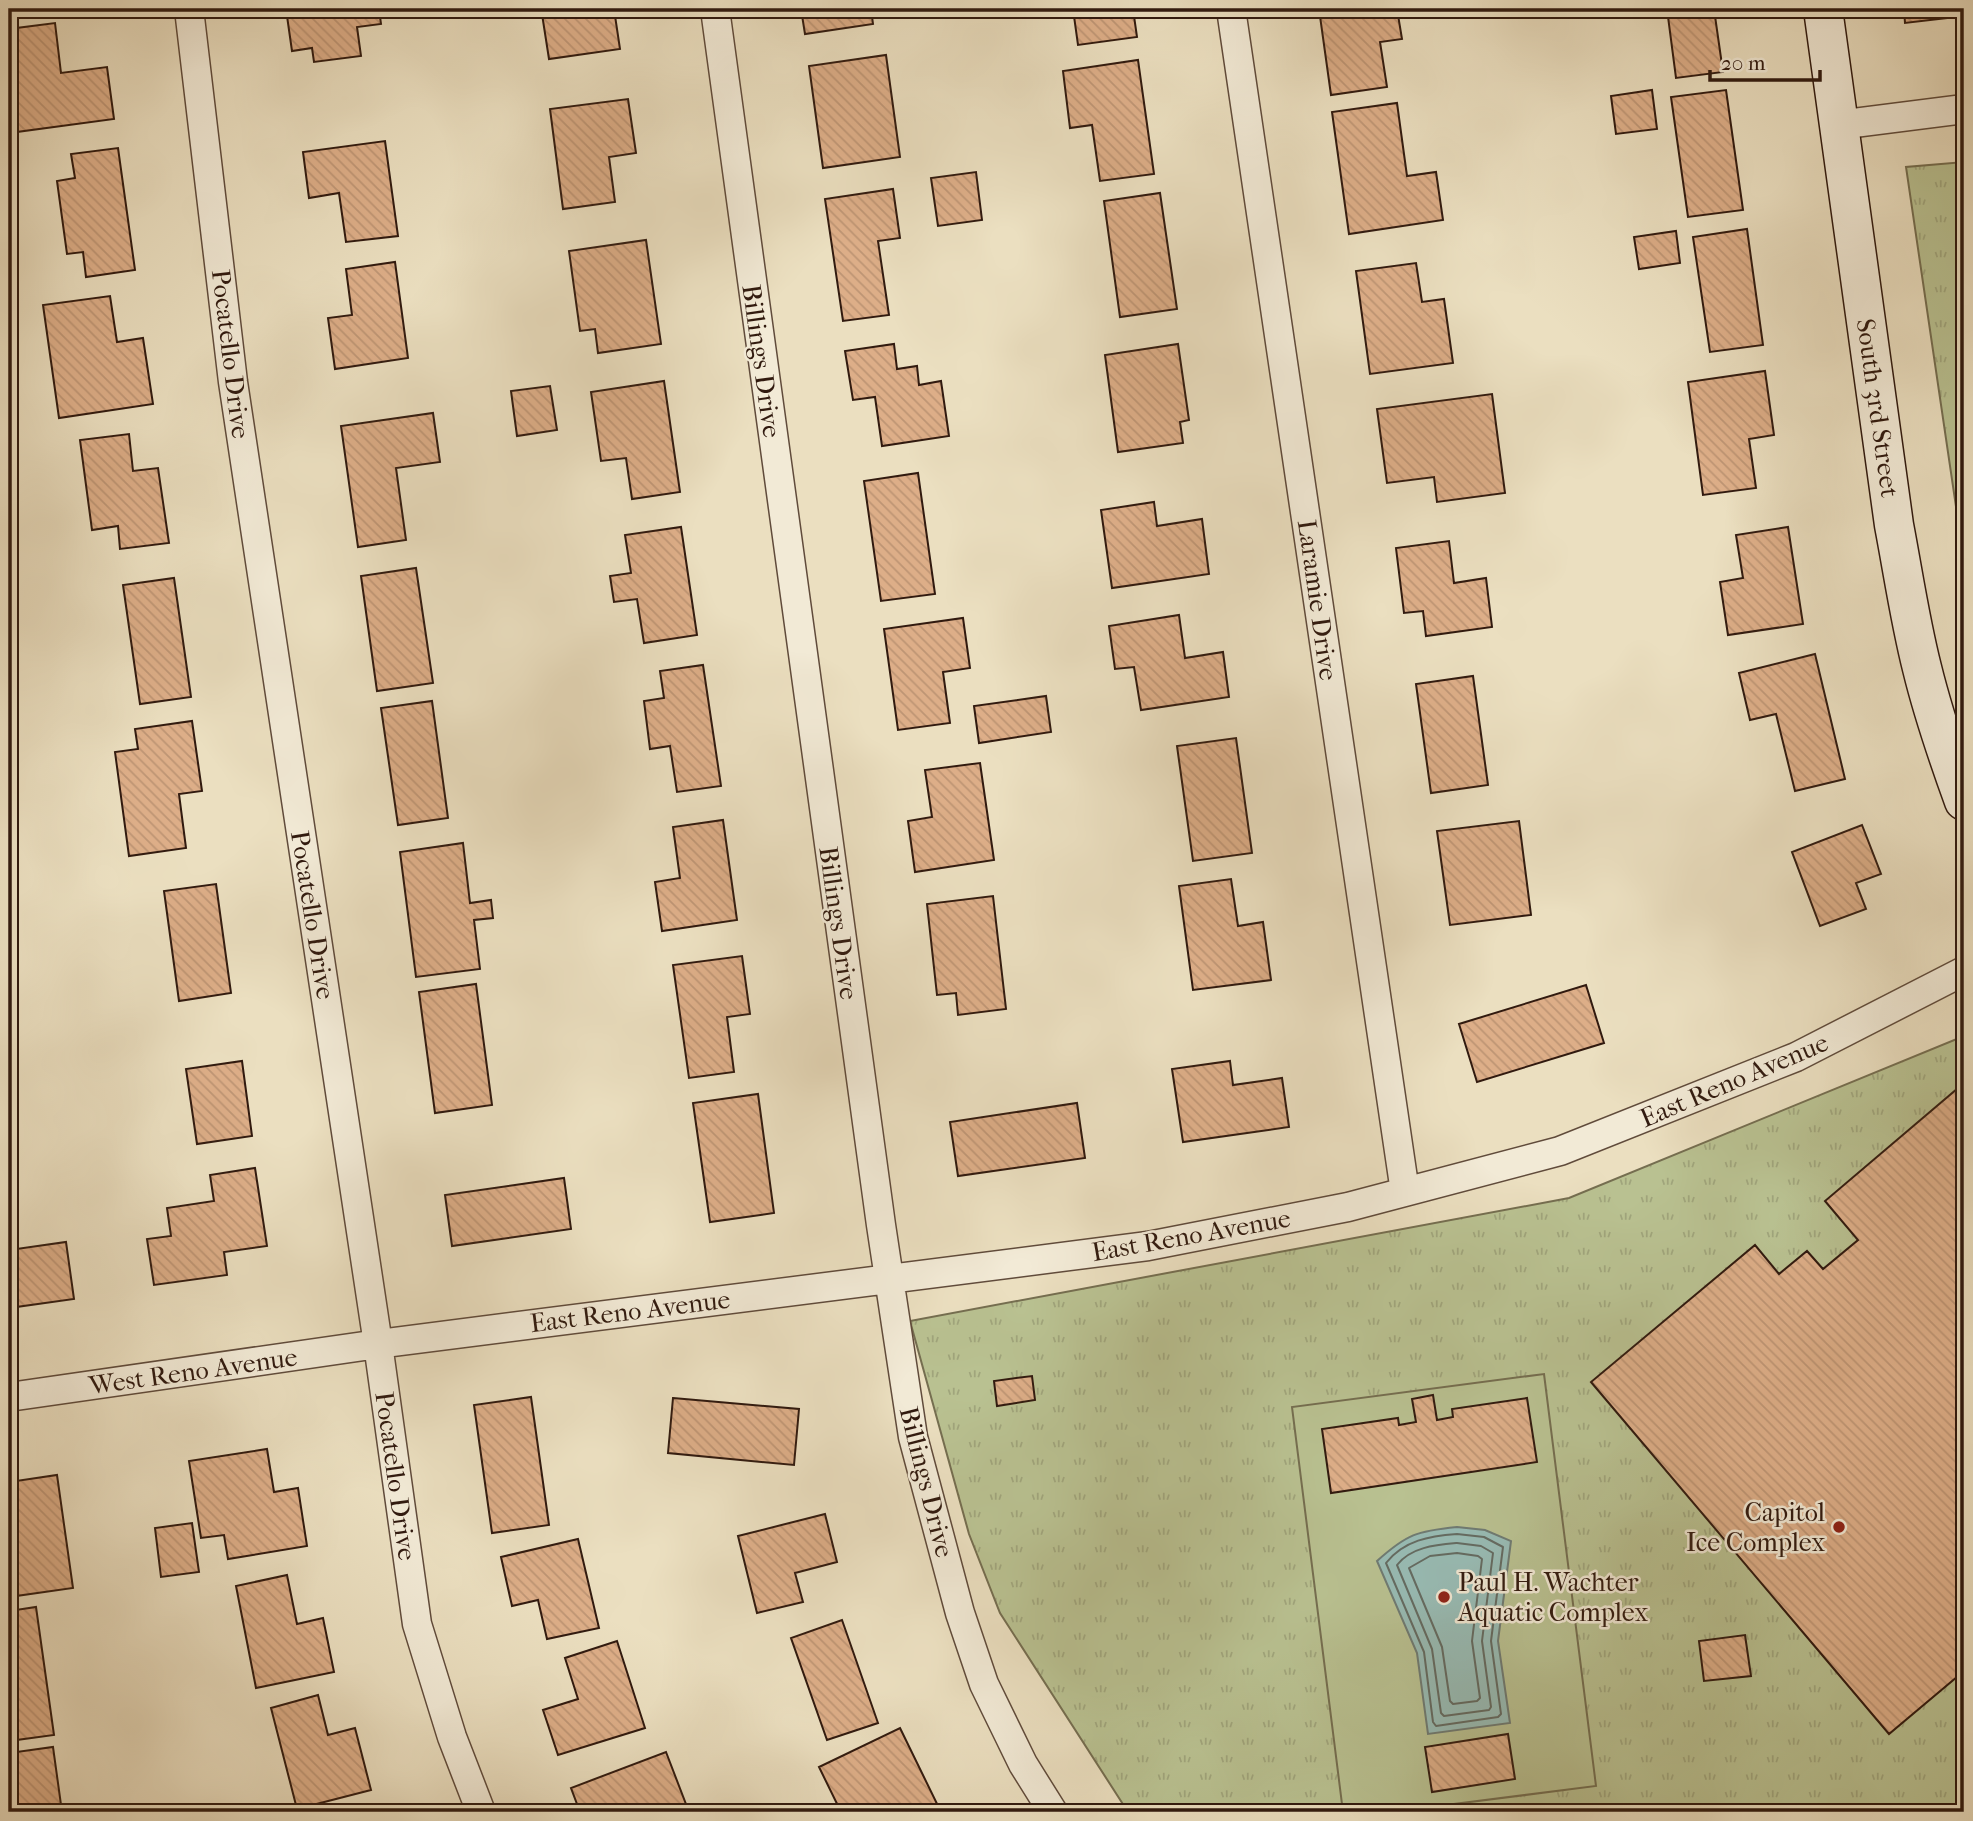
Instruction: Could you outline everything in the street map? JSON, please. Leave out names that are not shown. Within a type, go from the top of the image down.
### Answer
[{"type":"street","name":"Pocatello Drive","points":[[189,9],[233,382],[417,1624],[452,1737],[481,1812]]},
{"type":"street","name":"Billings Drive","points":[[715,9],[888,1278],[913,1437],[960,1613],[984,1684],[1023,1764],[1053,1812]]},
{"type":"street","name":"Laramie Drive","points":[[1231,9],[1405,1192]]},
{"type":"street","name":"South 3rd Street","points":[[1823,9],[1894,525],[1922,668],[1964,801]]},
{"type":"street","points":[[1838,125],[1964,109]]},
{"type":"street","name":"East Reno Avenue","points":[[377,1345],[1148,1246],[1348,1207],[1560,1151],[1584,1142],[1796,1057],[1964,971]]},
{"type":"street","name":"West Reno Avenue","points":[[9,1397],[377,1345]]},
{"type":"green space","points":[[1964,162],[1964,561],[1906,167]]},
{"type":"green space","points":[[1964,1036],[1964,1812],[1128,1812],[1000,1613],[969,1534],[910,1321],[1569,1198]]},
{"type":"green space","name":"Paul H. Wachter Aquatic Complex","points":[[1544,1374],[1596,1786],[1391,1812],[1343,1812],[1292,1407]]},
{"type":"water","points":[[1457,1527],[1485,1530],[1511,1541],[1498,1641],[1510,1723],[1428,1734],[1417,1653],[1377,1561],[1413,1535]]},
{"type":"building","points":[[286,9],[379,9],[381,24],[357,27],[361,56],[314,62],[312,48],[292,51]]},
{"type":"building","points":[[567,9],[614,9],[620,49],[549,59],[542,14]]},
{"type":"building","points":[[801,9],[871,9],[873,24],[805,34]]},
{"type":"building","points":[[1073,9],[1133,9],[1137,37],[1078,45]]},
{"type":"building","points":[[1319,9],[1397,9],[1402,39],[1380,42],[1387,87],[1331,95]]},
{"type":"building","points":[[1667,9],[1714,9],[1723,72],[1676,78]]},
{"type":"building","points":[[1904,9],[1964,9],[1964,16],[1905,23]]},
{"type":"building","points":[[55,23],[61,73],[107,67],[114,119],[9,133],[9,29]]},
{"type":"building","points":[[886,55],[900,157],[823,168],[809,66]]},
{"type":"building","points":[[1138,60],[1154,174],[1100,181],[1092,125],[1070,128],[1063,71]]},
{"type":"building","points":[[1652,90],[1657,129],[1616,134],[1611,96]]},
{"type":"building","points":[[1726,90],[1743,210],[1688,217],[1671,97]]},
{"type":"building","points":[[628,99],[636,153],[609,157],[615,202],[563,209],[550,109]]},
{"type":"building","points":[[1397,103],[1407,176],[1436,172],[1443,220],[1349,234],[1332,112]]},
{"type":"building","points":[[385,141],[398,236],[346,242],[339,193],[309,198],[303,152]]},
{"type":"building","points":[[118,148],[135,270],[86,277],[83,252],[67,254],[57,181],[75,178],[71,154]]},
{"type":"building","points":[[976,172],[982,220],[938,226],[931,178]]},
{"type":"building","points":[[893,189],[900,238],[878,241],[889,315],[843,321],[825,199]]},
{"type":"building","points":[[1160,193],[1177,309],[1120,317],[1104,201]]},
{"type":"building","points":[[1747,229],[1763,345],[1710,352],[1693,237]]},
{"type":"building","points":[[1676,231],[1680,263],[1639,269],[1634,237]]},
{"type":"building","points":[[646,240],[661,344],[598,353],[595,329],[580,331],[569,251]]},
{"type":"building","points":[[395,262],[408,358],[335,369],[328,318],[352,315],[346,269]]},
{"type":"building","points":[[1416,263],[1422,302],[1444,299],[1453,363],[1370,374],[1356,271]]},
{"type":"building","points":[[110,296],[117,342],[143,338],[153,404],[59,418],[43,305]]},
{"type":"building","points":[[894,344],[897,369],[917,366],[919,385],[941,381],[949,436],[882,446],[875,397],[853,400],[845,351]]},
{"type":"building","points":[[1178,344],[1189,420],[1180,422],[1183,443],[1118,452],[1105,355]]},
{"type":"building","points":[[1765,371],[1774,435],[1749,439],[1756,488],[1703,495],[1688,382]]},
{"type":"building","points":[[664,381],[680,492],[632,499],[626,458],[601,461],[591,392]]},
{"type":"building","points":[[550,386],[557,430],[517,436],[511,391]]},
{"type":"building","points":[[1492,394],[1505,493],[1437,502],[1434,477],[1387,483],[1377,409]]},
{"type":"building","points":[[433,413],[440,462],[396,468],[406,540],[358,547],[341,426]]},
{"type":"building","points":[[129,434],[133,471],[158,468],[169,543],[120,549],[118,526],[92,530],[80,440]]},
{"type":"building","points":[[918,473],[935,594],[881,601],[864,481]]},
{"type":"building","points":[[1154,502],[1157,526],[1202,519],[1209,574],[1112,588],[1101,510]]},
{"type":"building","points":[[681,527],[697,635],[644,643],[637,599],[614,602],[610,576],[631,573],[625,535]]},
{"type":"building","points":[[1788,527],[1803,624],[1728,635],[1720,582],[1743,578],[1736,535]]},
{"type":"building","points":[[1449,541],[1454,583],[1486,578],[1492,627],[1426,636],[1423,611],[1404,613],[1396,548]]},
{"type":"building","points":[[416,568],[433,683],[377,691],[361,576]]},
{"type":"building","points":[[174,578],[191,697],[140,704],[123,585]]},
{"type":"building","points":[[1179,615],[1185,658],[1223,652],[1229,697],[1141,710],[1134,667],[1115,669],[1109,626]]},
{"type":"building","points":[[963,618],[970,668],[943,672],[950,723],[898,730],[884,629]]},
{"type":"building","points":[[1815,654],[1845,779],[1795,791],[1776,714],[1750,720],[1739,673]]},
{"type":"building","points":[[703,665],[721,786],[677,792],[670,746],[650,749],[644,701],[664,698],[660,671]]},
{"type":"building","points":[[1473,676],[1488,785],[1431,793],[1416,684]]},
{"type":"building","points":[[1046,696],[1051,732],[979,743],[974,706]]},
{"type":"building","points":[[432,701],[448,818],[398,825],[381,708]]},
{"type":"building","points":[[192,721],[202,791],[179,794],[186,848],[129,856],[115,752],[138,749],[135,729]]},
{"type":"building","points":[[1236,738],[1252,853],[1193,861],[1177,746]]},
{"type":"building","points":[[980,763],[994,860],[915,872],[908,821],[932,817],[925,770]]},
{"type":"building","points":[[723,820],[737,920],[662,931],[655,882],[680,878],[673,827]]},
{"type":"building","points":[[1519,821],[1531,915],[1450,925],[1437,831]]},
{"type":"building","points":[[1862,825],[1881,874],[1856,883],[1866,909],[1820,926],[1792,852]]},
{"type":"building","points":[[463,843],[470,903],[491,900],[493,918],[474,920],[480,969],[416,977],[400,852]]},
{"type":"building","points":[[1231,879],[1238,926],[1263,922],[1271,980],[1193,990],[1179,886]]},
{"type":"building","points":[[216,884],[231,993],[179,1001],[164,891]]},
{"type":"building","points":[[993,896],[1006,1009],[958,1015],[956,993],[937,995],[927,904]]},
{"type":"building","points":[[742,956],[750,1014],[727,1017],[734,1072],[689,1078],[673,965]]},
{"type":"building","points":[[476,984],[492,1105],[435,1113],[419,992]]},
{"type":"building","points":[[1586,985],[1604,1043],[1477,1082],[1459,1024]]},
{"type":"building","points":[[242,1061],[252,1136],[197,1144],[186,1069]]},
{"type":"building","points":[[1230,1061],[1233,1085],[1282,1078],[1289,1127],[1183,1142],[1172,1069]]},
{"type":"building","name":"Capitol Ice Complex","points":[[1964,1083],[1964,1671],[1889,1734],[1591,1382],[1755,1245],[1779,1274],[1807,1251],[1823,1269],[1858,1240],[1825,1201]]},
{"type":"building","points":[[758,1094],[774,1213],[710,1222],[693,1103]]},
{"type":"building","points":[[1077,1103],[1085,1158],[958,1176],[950,1122]]},
{"type":"building","points":[[9,1124],[15,1166],[9,1167]]},
{"type":"building","points":[[255,1168],[267,1246],[224,1252],[227,1275],[154,1285],[147,1239],[171,1236],[167,1208],[214,1201],[210,1175]]},
{"type":"building","points":[[564,1178],[571,1229],[452,1246],[445,1195]]},
{"type":"building","points":[[66,1242],[74,1299],[9,1308],[9,1250]]},
{"type":"building","points":[[1032,1376],[1035,1400],[997,1406],[994,1381]]},
{"type":"building","points":[[1433,1395],[1437,1420],[1453,1417],[1452,1409],[1527,1398],[1537,1462],[1331,1493],[1322,1429],[1398,1418],[1399,1425],[1416,1422],[1412,1399]]},
{"type":"building","points":[[531,1397],[549,1525],[492,1533],[474,1405]]},
{"type":"building","points":[[673,1398],[799,1409],[794,1465],[668,1453]]},
{"type":"building","points":[[267,1449],[274,1492],[298,1488],[307,1546],[228,1559],[224,1535],[201,1538],[189,1461]]},
{"type":"building","points":[[57,1475],[73,1588],[9,1597],[9,1482]]},
{"type":"building","points":[[825,1514],[837,1562],[795,1573],[803,1602],[757,1613],[738,1536]]},
{"type":"building","points":[[192,1523],[199,1572],[161,1577],[155,1528]]},
{"type":"building","points":[[578,1539],[599,1628],[547,1639],[538,1600],[512,1606],[501,1557]]},
{"type":"building","points":[[287,1575],[297,1624],[323,1618],[334,1672],[256,1688],[236,1586]]},
{"type":"building","points":[[36,1607],[54,1735],[9,1741],[9,1611]]},
{"type":"building","points":[[842,1620],[878,1723],[827,1740],[791,1638]]},
{"type":"building","points":[[1745,1635],[1751,1676],[1704,1681],[1699,1641]]},
{"type":"building","points":[[617,1641],[645,1728],[558,1755],[543,1710],[578,1699],[565,1658]]},
{"type":"building","points":[[318,1695],[328,1735],[355,1728],[371,1790],[297,1809],[271,1708]]},
{"type":"building","points":[[900,1728],[941,1812],[841,1812],[819,1767]]},
{"type":"building","points":[[1508,1734],[1515,1779],[1432,1792],[1425,1747]]},
{"type":"building","points":[[53,1747],[62,1812],[10,1812],[9,1753]]},
{"type":"building","points":[[666,1752],[689,1812],[580,1812],[571,1788]]},
{"type":"place","name":"Capitol Ice Complex","points":[[1839,1527]]},
{"type":"place","name":"Paul H. Wachter Aquatic Complex","points":[[1444,1597]]}]
